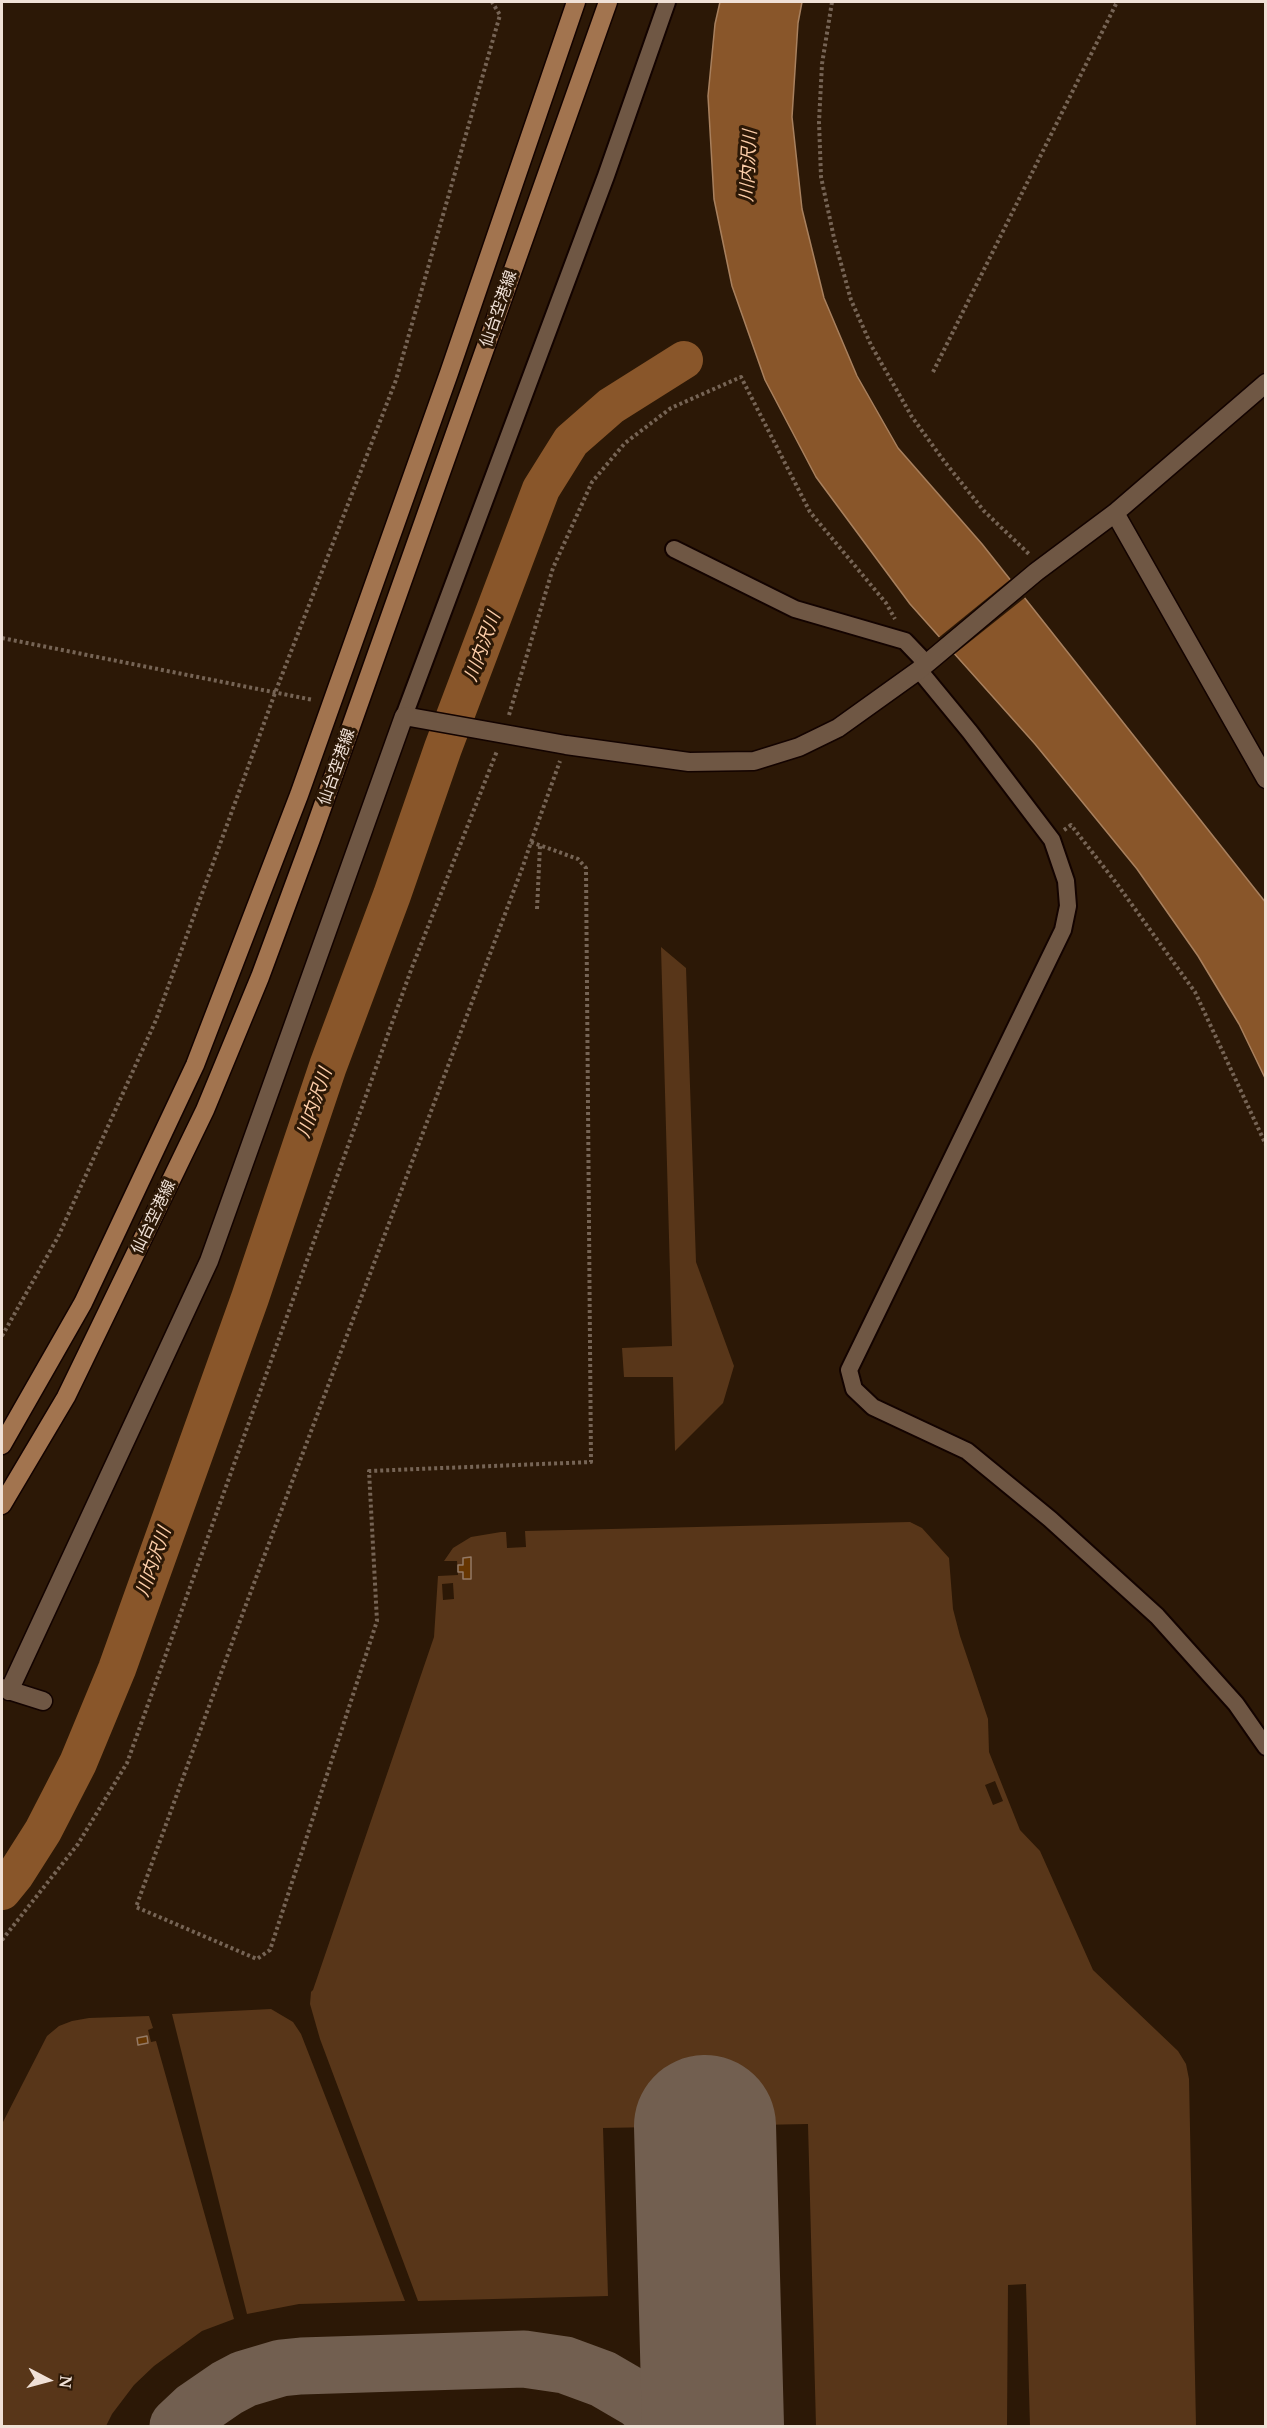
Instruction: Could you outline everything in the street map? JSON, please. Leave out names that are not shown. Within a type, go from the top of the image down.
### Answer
[{"type":"main road","name":"仙台空港線","points":[[2,1445],[83,1303],[195,1065],[249,930],[449,373],[576,2]]},
{"type":"main road","name":"仙台空港線","points":[[2,1506],[66,1396],[205,1110],[256,987],[319,818],[608,2]]},
{"type":"street","points":[[43,1701],[5,1689],[209,1261],[412,718],[667,2]]},
{"type":"street","points":[[412,718],[499,734],[688,762],[754,761],[799,747],[838,728],[926,664],[1040,570],[1115,513],[1266,383]]},
{"type":"street","points":[[1115,513],[1266,779]]},
{"type":"street","points":[[674,549],[795,609],[905,641],[926,664],[970,732],[1052,840],[1066,880],[1068,906],[1063,930],[849,1370],[854,1389],[873,1407],[967,1451],[1050,1519],[1157,1616],[1236,1704],[1266,1747]]},
{"type":"path","points":[[2,1336],[58,1237],[156,1020],[275,693],[396,380],[500,15],[492,2]]},
{"type":"path","points":[[832,2],[827,25],[819,122],[821,177],[851,300],[871,345],[912,417],[984,511],[1040,570]]},
{"type":"path","points":[[933,372],[1117,2]]},
{"type":"path","points":[[2,1940],[78,1844],[127,1763],[411,970],[499,734],[553,568],[592,482],[625,443],[671,408],[741,377],[810,512],[885,603],[905,641]]},
{"type":"path","points":[[2,638],[332,703]]},
{"type":"path","points":[[531,843],[578,859],[586,868],[591,1462],[369,1470],[377,1621],[270,1950],[256,1959],[136,1907],[566,744]]},
{"type":"path","points":[[1052,840],[1071,825],[1196,992],[1266,1145]]},
{"type":"path","points":[[537,909],[540,846]]},
{"type":"shaded area","points":[[661,947],[686,968],[696,1262],[734,1366],[723,1403],[675,1451],[673,1377],[624,1377],[622,1348],[672,1346]]},
{"type":"shaded area","points":[[910,1522],[922,1528],[949,1558],[953,1609],[988,1719],[989,1752],[1020,1830],[1040,1851],[1093,1970],[1178,2051],[1186,2064],[1189,2079],[1196,2426],[1030,2426],[1026,2284],[1008,2285],[1007,2426],[816,2426],[808,2124],[603,2128],[608,2296],[418,2301],[320,2039],[310,2004],[311,1992],[434,1637],[438,1576],[458,1575],[457,1561],[444,1561],[453,1548],[471,1537],[506,1532],[507,1548],[526,1547],[525,1531]],"holes":[[[453,1583],[454,1599],[443,1600],[442,1584]],[[995,1781],[1003,1801],[993,1805],[985,1785]]]},
{"type":"shaded area","points":[[271,2009],[293,2022],[301,2034],[405,2301],[299,2304],[247,2314],[172,2014]]},
{"type":"shaded area","points":[[149,2016],[153,2028],[148,2030],[151,2042],[156,2041],[234,2319],[202,2331],[154,2366],[134,2385],[112,2414],[106,2426],[2,2426],[2,2124],[47,2036],[59,2026],[89,2018]]},
{"type":"water","points":[[720,2],[802,2],[798,23],[792,117],[802,209],[824,298],[857,376],[898,448],[982,544],[1266,903],[1265,1078],[1239,1024],[1198,956],[1137,869],[1035,744],[910,604],[816,477],[765,380],[732,286],[714,199],[708,96],[715,24]]},
{"type":"pier","points":[[1012,578],[1027,596],[952,656],[937,639]]},
{"type":"building","points":[[471,1557],[471,1579],[463,1579],[463,1572],[458,1572],[458,1565],[463,1565],[463,1558]]},
{"type":"building","points":[[147,2036],[148,2043],[138,2045],[137,2038]]},
{"type":"waterway","name":"川内沢川","points":[[2,1891],[43,1831],[78,1763],[117,1669],[250,1298],[328,1066],[392,895],[443,748],[541,489],[571,441],[611,406],[684,360]]},
{"type":"taxiway","points":[[178,2426],[195,2410],[227,2388],[244,2379],[281,2368],[524,2359],[565,2365],[603,2379],[639,2400],[670,2426]]},
{"type":"runway","points":[[705,2126],[713,2426]]}]
